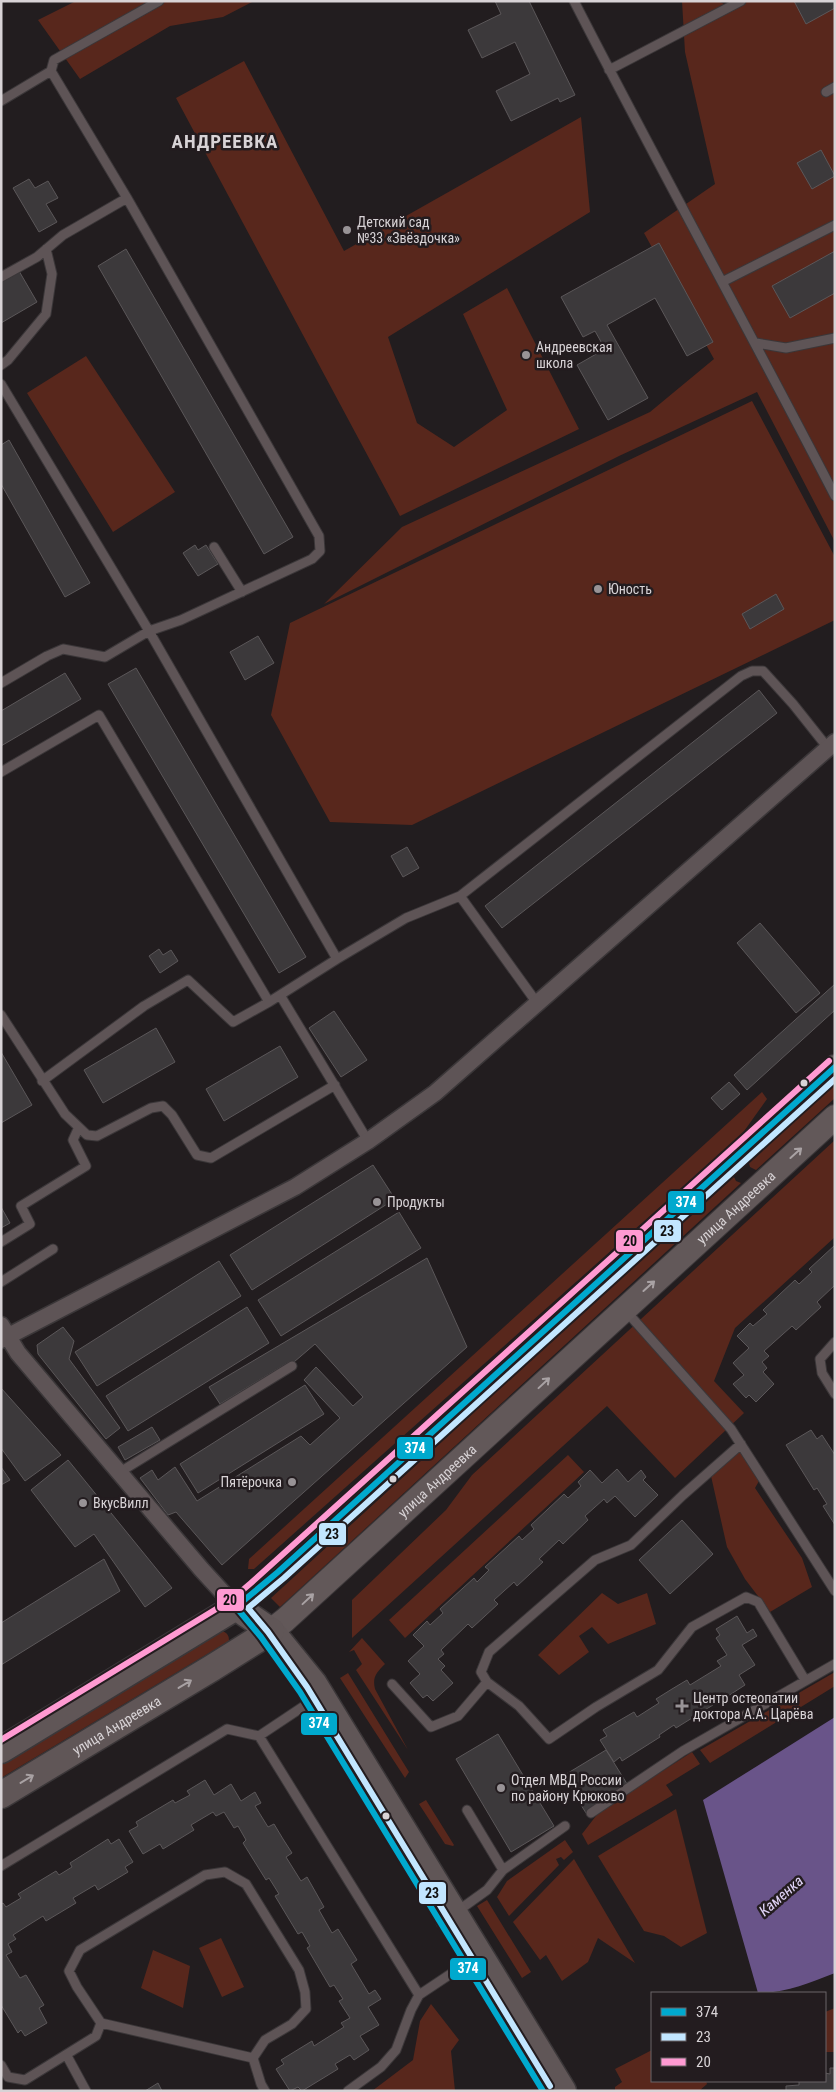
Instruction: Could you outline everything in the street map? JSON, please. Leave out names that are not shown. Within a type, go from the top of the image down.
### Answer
[{"type":"main road","points":[[1,1750],[236,1607],[278,1572],[835,1067]]},
{"type":"main road","name":"улица Андреевка","points":[[1,1795],[266,1634],[292,1614],[624,1308],[835,1117]]},
{"type":"main road","points":[[739,1155],[738,1164],[741,1172],[747,1179],[755,1182],[764,1182]]},
{"type":"main road","points":[[236,1607],[266,1634],[314,1684],[448,1919]]},
{"type":"main road","points":[[266,1634],[307,1704],[473,1959],[563,2091]]},
{"type":"main road","points":[[473,1959],[543,2091]]},
{"type":"street","points":[[236,1607],[202,1570],[4,1334],[295,1187],[368,1141],[435,1093],[831,745]]},
{"type":"lane","points":[[1,101],[51,71],[54,60],[159,1]]},
{"type":"lane","points":[[574,1],[645,140],[756,343],[835,496]]},
{"type":"lane","points":[[609,70],[741,1]]},
{"type":"lane","points":[[1,683],[47,656],[64,649],[105,657],[149,631],[181,620],[242,592],[312,559],[320,551],[319,536],[127,198],[51,71]]},
{"type":"lane","points":[[826,92],[835,87]]},
{"type":"lane","points":[[1,277],[37,256],[63,235],[127,198]]},
{"type":"lane","points":[[722,282],[835,225]]},
{"type":"lane","points":[[1,365],[8,360],[46,314],[52,274],[46,249]]},
{"type":"lane","points":[[756,343],[786,348],[835,338]]},
{"type":"lane","points":[[1,384],[149,631],[337,959]]},
{"type":"lane","points":[[214,547],[242,592]]},
{"type":"lane","points":[[42,1081],[144,1006],[188,980],[232,1022],[269,1002],[406,918],[460,896],[741,676],[752,671],[763,671],[831,745]]},
{"type":"lane","points":[[1,772],[99,715],[269,1002]]},
{"type":"lane","points":[[460,896],[537,1003]]},
{"type":"lane","points":[[280,995],[368,1141]]},
{"type":"lane","points":[[1,1015],[65,1114],[87,1135],[97,1136],[151,1108],[163,1106],[172,1115],[197,1155],[211,1158],[335,1084]]},
{"type":"lane","points":[[1,1242],[30,1224],[21,1206],[86,1166],[73,1140],[78,1128]]},
{"type":"lane","points":[[1,1282],[53,1249]]},
{"type":"lane","points":[[624,1308],[731,1429],[835,1591]]},
{"type":"lane","points":[[835,1342],[820,1359],[822,1373],[835,1394]]},
{"type":"lane","points":[[120,1472],[292,1366]]},
{"type":"lane","points":[[741,1444],[683,1495],[631,1545],[596,1560],[489,1652],[481,1672],[487,1682],[519,1706],[549,1739],[596,1707],[658,1670],[692,1627],[746,1597],[758,1602],[805,1680]]},
{"type":"lane","points":[[591,1813],[683,1750],[835,1664]]},
{"type":"lane","points":[[392,1684],[431,1727],[458,1716],[487,1682]]},
{"type":"lane","points":[[259,1736],[307,1704]]},
{"type":"lane","points":[[1,1866],[227,1729],[259,1736],[419,1995]]},
{"type":"lane","points":[[467,1810],[502,1870]]},
{"type":"lane","points":[[448,1919],[488,1890],[502,1870],[566,1826]]},
{"type":"lane","points":[[225,1872],[246,1884],[299,1970],[305,1992],[306,2009],[292,2024],[266,2040],[253,2058],[101,2024],[69,1972],[80,1950],[205,1875],[225,1872]]},
{"type":"lane","points":[[348,2091],[381,2067],[396,2050],[411,2010],[419,1995],[473,1959]]},
{"type":"lane","points":[[1,2065],[8,2076],[25,2080],[67,2056],[96,2036],[101,2024]]},
{"type":"lane","points":[[67,2056],[86,2091]]},
{"type":"lane","points":[[253,2058],[265,2091]]},
{"type":"shaded area","points":[[76,1],[254,1],[223,17],[170,26],[80,79],[38,20]]},
{"type":"shaded area","points":[[682,1],[717,1],[727,5],[731,1],[835,1],[835,542],[757,392],[619,456],[324,604],[402,527],[650,412],[714,359],[644,233],[715,184],[685,52]]},
{"type":"shaded area","points":[[244,61],[344,251],[581,117],[590,212],[388,337],[417,423],[454,447],[507,410],[463,314],[507,288],[579,429],[400,516],[176,98]]},
{"type":"shaded area","points":[[86,356],[175,492],[113,532],[27,393]]},
{"type":"shaded area","name":"Юность","points":[[752,401],[835,557],[835,620],[412,825],[330,822],[271,715],[290,623]]},
{"type":"shaded area","points":[[835,1084],[835,1098],[756,1170],[750,1167],[749,1163]]},
{"type":"shaded area","points":[[762,1092],[767,1099],[742,1134],[254,1569],[248,1569],[249,1559]]},
{"type":"shaded area","points":[[835,1140],[835,1237],[735,1328],[714,1381],[744,1413],[675,1478],[607,1406],[352,1638],[352,1600],[446,1510],[472,1475]]},
{"type":"shaded area","points":[[733,1175],[736,1181],[741,1183],[280,1607],[271,1598]]},
{"type":"shaded area","points":[[740,1451],[759,1481],[755,1488],[802,1558],[812,1587],[770,1612],[745,1579],[727,1547],[711,1476]]},
{"type":"shaded area","points":[[568,1455],[584,1472],[405,1638],[389,1620]]},
{"type":"shaded area","points":[[602,1593],[618,1604],[647,1593],[656,1624],[608,1644],[592,1627],[579,1636],[589,1652],[559,1675],[538,1655]]},
{"type":"shaded area","points":[[222,1631],[228,1635],[229,1641],[1,1778],[1,1765]]},
{"type":"shaded area","points":[[362,1638],[385,1664],[376,1675],[374,1681],[375,1689],[408,1750],[356,1670],[362,1664],[354,1650],[349,1652]]},
{"type":"shaded area","points":[[835,1672],[835,1686],[710,1763],[700,1750]]},
{"type":"shaded area","points":[[348,1673],[409,1772],[405,1778],[340,1678]]},
{"type":"shaded area","points":[[692,1752],[700,1764],[666,1785],[673,1795],[588,1845],[582,1834],[599,1812]]},
{"type":"shaded area","points":[[426,1800],[453,1846],[445,1844],[419,1804]]},
{"type":"shaded area","points":[[676,1809],[707,1933],[681,1947],[664,1936],[644,1931],[598,1856]]},
{"type":"shaded area","points":[[565,1840],[573,1852],[564,1860],[561,1857],[556,1859],[559,1865],[509,1916],[497,1897],[507,1881]]},
{"type":"shaded area","points":[[574,1859],[635,1963],[598,1938],[588,1962],[562,1981],[546,1955],[540,1960],[513,1922]]},
{"type":"shaded area","points":[[487,1900],[531,1972],[522,1978],[477,1906]]},
{"type":"shaded area","points":[[221,1938],[244,1987],[222,1997],[199,1948]]},
{"type":"shaded area","points":[[153,1950],[190,1966],[183,2008],[141,1988]]},
{"type":"shaded area","points":[[431,2004],[459,2040],[451,2051],[455,2091],[372,2091],[413,2060],[420,2021]]},
{"type":"shaded area","points":[[835,2008],[835,2052],[826,2052],[826,2012]]},
{"type":"shaded area","points":[[651,2051],[651,2082],[706,2082],[707,2084],[699,2091],[615,2091],[615,2087],[622,2082],[615,2069]]},
{"type":"water","name":"Каменка","points":[[835,1717],[835,1973],[788,1989],[773,1992],[758,1992],[703,1800]]},
{"type":"building","points":[[495,1],[529,1],[575,95],[560,102],[558,98],[511,121],[496,91],[530,74],[515,42],[482,58],[468,30],[501,14]]},
{"type":"building","points":[[794,1],[835,1],[835,8],[806,24]]},
{"type":"building","points":[[821,150],[835,176],[812,189],[797,163]]},
{"type":"building","points":[[29,179],[35,188],[48,181],[58,198],[46,204],[57,222],[39,232],[13,188]]},
{"type":"building","points":[[659,243],[713,342],[687,356],[655,298],[607,325],[648,398],[608,420],[577,365],[605,349],[595,331],[583,337],[561,297]]},
{"type":"building","points":[[126,249],[293,537],[264,554],[98,266]]},
{"type":"building","points":[[835,251],[835,293],[790,318],[772,286]]},
{"type":"building","points":[[19,271],[37,302],[1,323],[1,282]]},
{"type":"building","points":[[9,440],[90,583],[65,597],[1,484],[1,445]]},
{"type":"building","points":[[195,545],[198,550],[206,545],[218,564],[198,576],[183,553]]},
{"type":"building","points":[[776,594],[784,609],[750,629],[742,614]]},
{"type":"building","points":[[258,636],[274,663],[245,680],[230,652]]},
{"type":"building","points":[[136,668],[306,957],[279,973],[108,684]]},
{"type":"building","points":[[65,673],[81,699],[1,746],[1,711]]},
{"type":"building","points":[[759,690],[777,713],[502,928],[485,906]]},
{"type":"building","points":[[407,847],[419,868],[403,877],[391,856]]},
{"type":"building","points":[[760,923],[820,993],[796,1013],[737,943]]},
{"type":"building","points":[[159,949],[163,955],[171,950],[178,961],[160,973],[149,956]]},
{"type":"building","points":[[835,984],[835,1010],[747,1090],[734,1075]]},
{"type":"building","points":[[334,1011],[367,1060],[341,1077],[309,1028]]},
{"type":"building","points":[[156,1028],[175,1062],[103,1103],[84,1070]]},
{"type":"building","points":[[280,1046],[298,1077],[224,1121],[206,1089]]},
{"type":"building","points":[[1,1052],[32,1105],[1,1123]]},
{"type":"building","points":[[729,1082],[740,1094],[722,1110],[711,1098]]},
{"type":"building","points":[[373,1165],[395,1199],[252,1290],[230,1255]]},
{"type":"building","points":[[1,1207],[10,1223],[1,1228]]},
{"type":"building","points":[[399,1212],[421,1248],[281,1336],[258,1300]]},
{"type":"building","points":[[835,1245],[835,1285],[817,1302],[821,1307],[796,1330],[792,1326],[764,1351],[769,1356],[762,1362],[767,1368],[763,1372],[774,1384],[756,1402],[749,1395],[746,1398],[733,1384],[744,1375],[733,1363],[749,1348],[737,1336],[750,1323],[753,1326],[767,1314],[763,1310],[795,1280],[799,1284],[812,1272],[809,1269]]},
{"type":"building","points":[[427,1258],[467,1347],[222,1565],[176,1512],[168,1515],[140,1478],[152,1470],[158,1480],[175,1467],[197,1501],[301,1436],[310,1445],[340,1418],[304,1380],[316,1367],[353,1406],[363,1397],[315,1344],[294,1362],[289,1362],[220,1404],[209,1387]]},
{"type":"building","points":[[219,1261],[241,1296],[97,1386],[75,1352]]},
{"type":"building","points":[[247,1307],[269,1343],[128,1431],[106,1396]]},
{"type":"building","points":[[63,1327],[74,1341],[69,1359],[120,1428],[106,1439],[38,1354],[37,1345]]},
{"type":"building","points":[[305,1385],[324,1414],[198,1493],[180,1464]]},
{"type":"building","points":[[1,1388],[61,1455],[25,1481],[1,1448]]},
{"type":"building","points":[[152,1427],[160,1440],[125,1460],[118,1447]]},
{"type":"building","points":[[811,1430],[817,1439],[822,1435],[835,1455],[835,1525],[823,1506],[827,1504],[817,1488],[814,1490],[786,1445]]},
{"type":"building","points":[[68,1460],[172,1588],[145,1607],[94,1534],[75,1547],[31,1490]]},
{"type":"building","points":[[1,1467],[10,1480],[1,1485]]},
{"type":"building","points":[[617,1469],[628,1482],[641,1470],[646,1477],[643,1480],[658,1495],[635,1517],[615,1496],[607,1503],[604,1499],[585,1516],[588,1520],[563,1544],[559,1540],[539,1559],[543,1562],[517,1586],[514,1582],[494,1600],[498,1604],[472,1628],[468,1624],[441,1650],[444,1654],[438,1659],[445,1666],[441,1670],[453,1683],[433,1701],[427,1695],[423,1698],[410,1683],[420,1674],[408,1661],[424,1646],[413,1635],[427,1621],[430,1625],[443,1613],[440,1609],[474,1578],[477,1582],[489,1570],[485,1567],[519,1536],[522,1540],[534,1529],[531,1525],[564,1494],[568,1498],[581,1486],[578,1482],[590,1470],[602,1483]]},
{"type":"building","points":[[682,1520],[713,1554],[670,1594],[639,1560]]},
{"type":"building","points":[[104,1559],[120,1591],[1,1665],[1,1623]]},
{"type":"building","points":[[737,1616],[747,1633],[753,1629],[757,1636],[742,1645],[755,1665],[739,1675],[745,1685],[728,1696],[727,1693],[711,1702],[713,1705],[676,1728],[674,1725],[659,1735],[660,1737],[622,1761],[620,1757],[614,1762],[600,1740],[607,1736],[603,1730],[634,1712],[637,1717],[659,1703],[656,1699],[672,1689],[687,1680],[690,1685],[721,1666],[717,1661],[727,1655],[716,1638],[720,1635],[716,1629]]},
{"type":"building","points":[[498,1734],[554,1826],[511,1852],[456,1759]]},
{"type":"building","points":[[606,1750],[629,1787],[586,1813],[563,1776]]},
{"type":"building","points":[[205,1780],[214,1795],[231,1784],[241,1801],[255,1792],[261,1803],[255,1806],[268,1827],[274,1824],[292,1853],[286,1857],[301,1881],[307,1877],[324,1907],[319,1910],[332,1933],[338,1929],[357,1960],[351,1964],[369,1994],[375,1990],[381,1999],[368,2007],[379,2025],[360,2036],[369,2050],[354,2060],[350,2055],[335,2064],[338,2069],[302,2091],[298,2087],[290,2091],[276,2069],[284,2064],[281,2060],[312,2041],[314,2046],[344,2027],[341,2023],[350,2018],[339,2001],[343,1999],[334,1985],[330,1987],[307,1948],[310,1946],[302,1932],[298,1934],[275,1896],[279,1894],[269,1878],[266,1880],[243,1843],[246,1840],[238,1826],[234,1828],[224,1812],[216,1816],[213,1812],[191,1825],[194,1830],[163,1849],[160,1844],[143,1854],[129,1831],[138,1826],[136,1822],[173,1800],[175,1803],[190,1795],[187,1791]]},
{"type":"building","points":[[108,1839],[111,1844],[119,1839],[133,1862],[125,1867],[128,1872],[98,1890],[95,1885],[73,1898],[76,1903],[46,1921],[43,1916],[13,1935],[16,1939],[8,1944],[12,1952],[6,1955],[20,1978],[26,1975],[44,2005],[39,2008],[47,2023],[25,2036],[21,2030],[18,2033],[1,2005],[1,1904],[3,1903],[6,1907],[21,1898],[18,1894],[56,1871],[59,1875],[72,1867],[70,1863]]},
{"type":"building","points":[[830,2068],[835,2068],[835,2091],[786,2091],[786,2086],[799,2085],[799,2082],[826,2082],[826,2073],[830,2074]]},
{"type":"building","points":[[158,2083],[162,2091],[145,2091]]},
{"type":"transit line","name":"20","points":[[1,1740],[231,1600],[829,1061]]},
{"type":"transit line","name":"374","points":[[236,1607],[278,1572],[835,1067]]},
{"type":"transit line","name":"23","points":[[550,2086],[307,1687],[268,1632],[248,1608],[284,1578],[835,1079]]},
{"type":"transit line","name":"374","points":[[236,1607],[261,1637],[300,1692],[543,2091]]},
{"type":"place","name":"Детский сад №33 «Звёздочка»","points":[[347,230]]},
{"type":"place","name":"Андреевская школа","points":[[526,355]]},
{"type":"place","name":"Юность","points":[[598,589]]},
{"type":"place","name":"Продукты","points":[[377,1202]]},
{"type":"place","name":"Пятёрочка","points":[[292,1482]]},
{"type":"place","name":"ВкусВилл","points":[[83,1503]]},
{"type":"place","name":"Центр остеопатии доктора А.А. Царёва","points":[[682,1706]]},
{"type":"place","name":"Отдел МВД России по району Крюково","points":[[501,1788]]},
{"type":"district","name":"АНДРЕЕВКА","points":[[225,141]]}]
